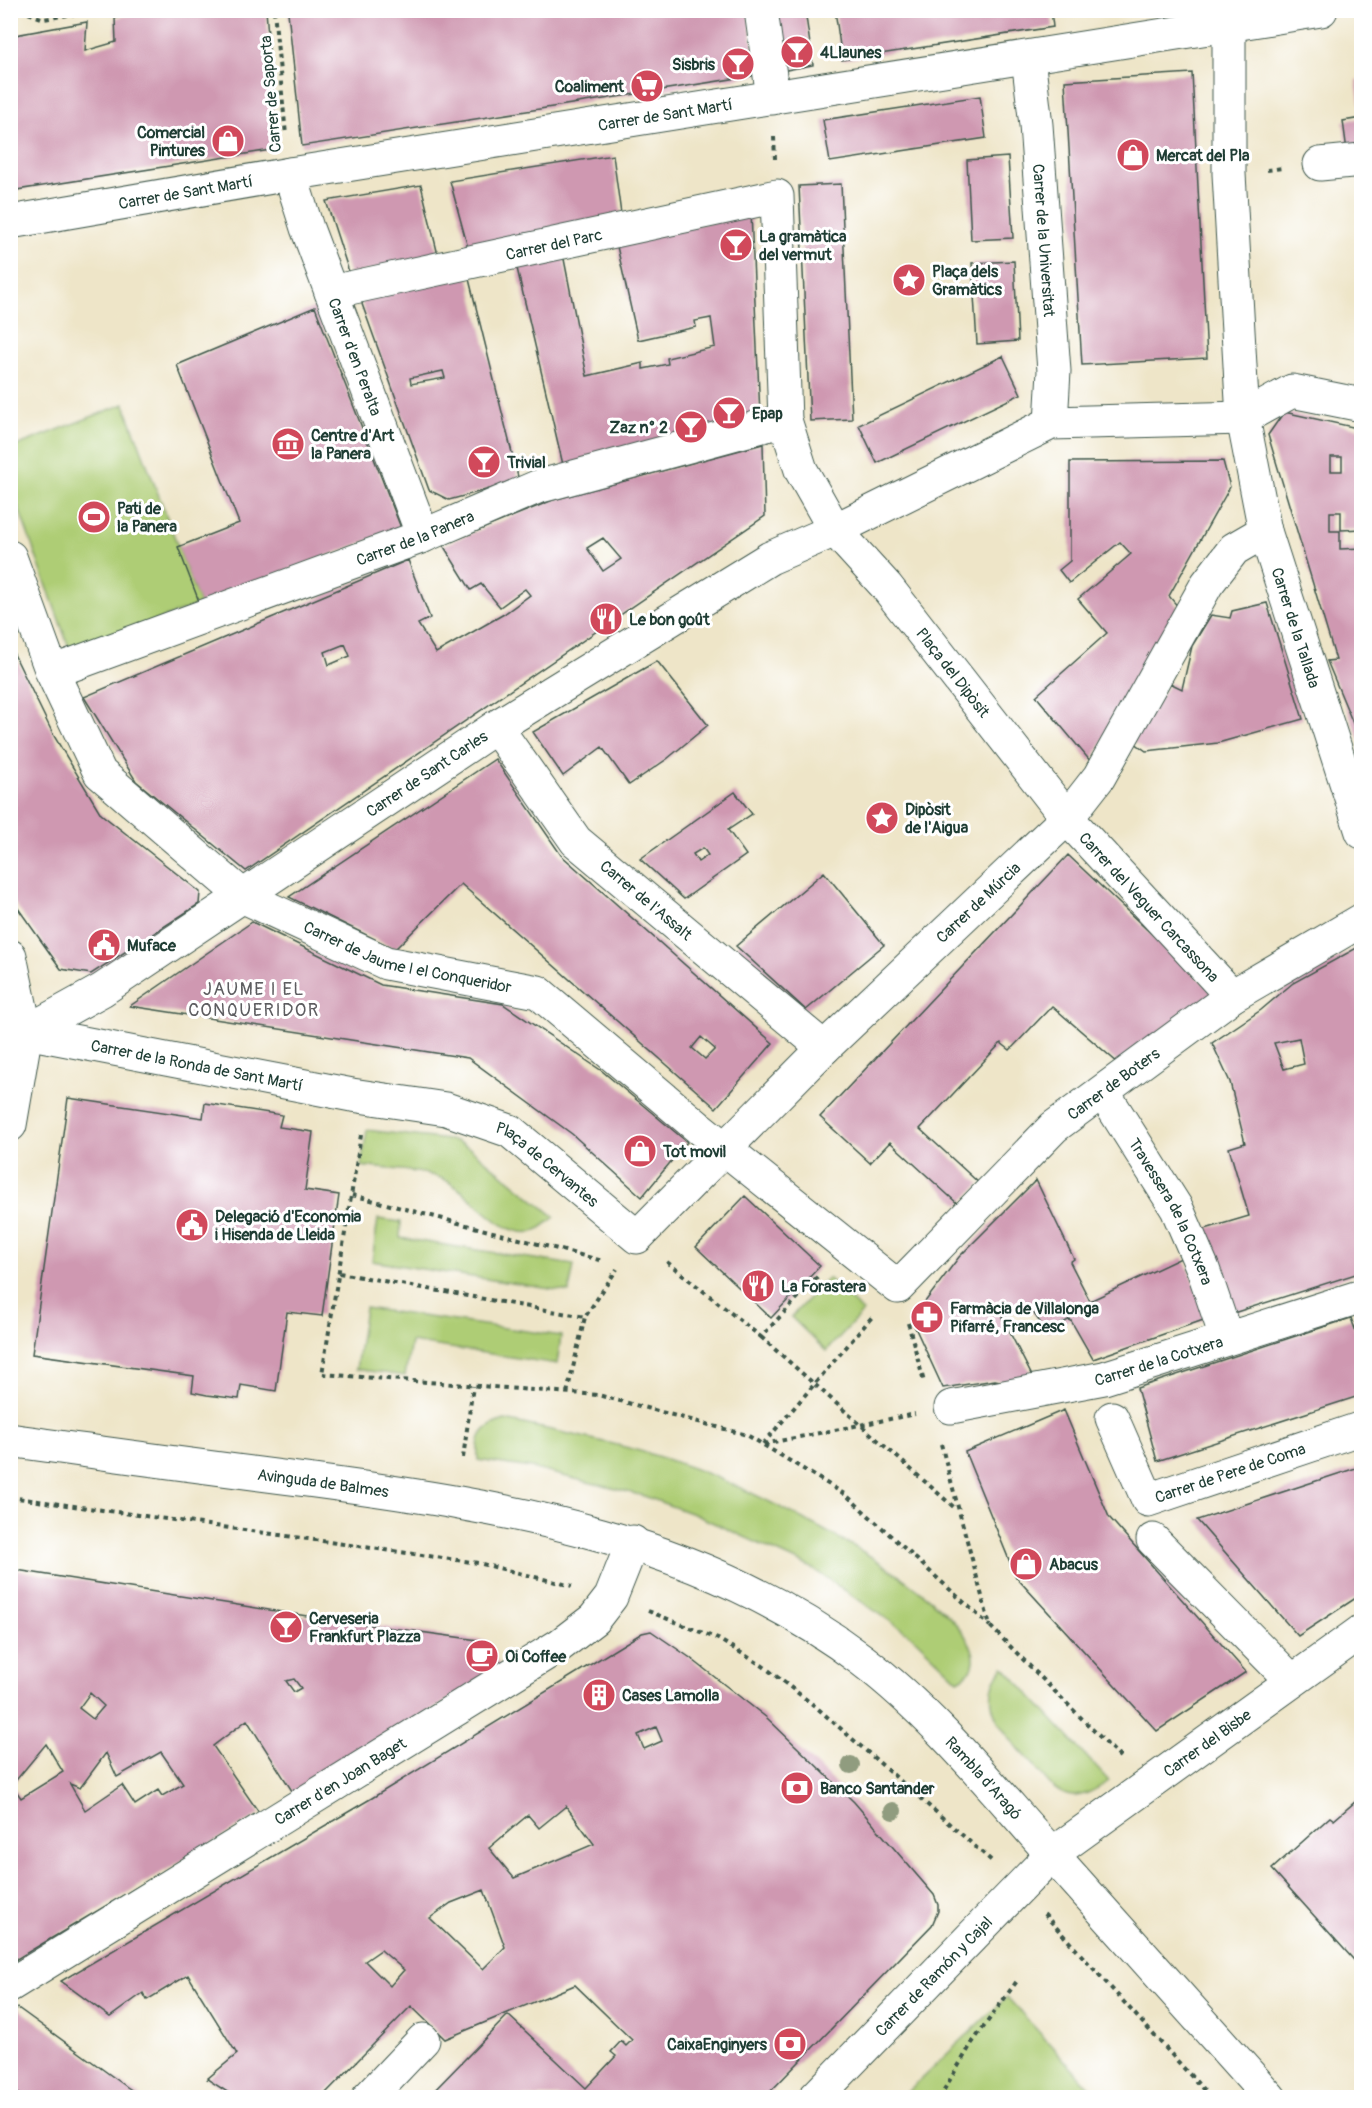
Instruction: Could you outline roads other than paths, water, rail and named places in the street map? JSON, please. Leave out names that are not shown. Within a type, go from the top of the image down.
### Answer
[{"type":"street","points":[[760,10],[772,98]]},
{"type":"street","name":"Carrer de Sant Martí","points":[[10,222],[290,174],[1229,27],[1321,10]]},
{"type":"street","points":[[1229,27],[1229,174],[1243,418]]},
{"type":"street","name":"Carrer de la Universitat","points":[[1028,58],[1036,125],[1054,371],[1051,423]]},
{"type":"street","points":[[1320,164],[1362,160]]},
{"type":"street","name":"Carrer d'en Peralta","points":[[290,174],[331,292],[423,536]]},
{"type":"street","name":"Carrer del Parc","points":[[331,292],[777,196],[785,420]]},
{"type":"street","points":[[785,420],[801,470],[835,530],[1051,423],[1243,418],[1292,391],[1362,405]]},
{"type":"street","name":"Carrer de la Tallada","points":[[1243,418],[1265,531],[1362,832]]},
{"type":"street","name":"Carrer de la Panera","points":[[52,672],[423,536],[537,487],[785,420]]},
{"type":"street","name":"Carrer de Sant Carles","points":[[18,1032],[102,990],[495,727],[770,558],[835,530]]},
{"type":"street","name":"Plaça del Dipòsit","points":[[835,530],[886,586],[1067,818]]},
{"type":"street","name":"Carrer de Múrcia","points":[[637,1237],[824,1048],[1067,818],[1099,777],[1207,584],[1234,549],[1265,531]]},
{"type":"street","name":"Carrer de Jaume I el Conqueridor","points":[[10,557],[52,672],[100,773],[244,897],[386,963],[538,993],[726,1149],[898,1287]]},
{"type":"street","name":"Carrer de l'Assalt","points":[[495,727],[576,841],[824,1048]]},
{"type":"street","name":"Carrer del Veguer Carcassona","points":[[1067,818],[1232,996]]},
{"type":"street","name":"Carrer de Boters","points":[[898,1287],[1054,1127],[1232,996],[1362,920]]},
{"type":"street","points":[[10,956],[18,1032],[10,1125]]},
{"type":"street","name":"Carrer de la Ronda de Sant Martí","points":[[18,1032],[368,1098],[446,1109]]},
{"type":"street","name":"Travessera de la Cotxera","points":[[1103,1092],[1177,1209],[1203,1269],[1226,1337]]},
{"type":"street","name":"Plaça de Cervantes","points":[[446,1109],[510,1131],[637,1237]]},
{"type":"street","name":"Carrer de la Cotxera","points":[[941,1409],[1104,1378],[1226,1337],[1362,1296]]},
{"type":"street","name":"Carrer de Pere de Coma","points":[[1112,1418],[1148,1500],[1362,1428]]},
{"type":"street","name":"Avinguda de Balmes","points":[[10,1440],[445,1499],[633,1542]]},
{"type":"street","points":[[1153,1540],[1291,1680]]},
{"type":"street","name":"Rambla d'Aragó","points":[[633,1542],[735,1582],[803,1621],[863,1661],[932,1724],[1270,2097]]},
{"type":"street","name":"Carrer d'en Joan Baget","points":[[10,1985],[560,1645],[594,1619],[611,1597],[633,1542]]},
{"type":"street","name":"Carrer del Bisbe","points":[[1052,1854],[1362,1631]]},
{"type":"street","name":"Carrer de Ramón y Cajal","points":[[815,2097],[1052,1854]]},
{"type":"street","points":[[368,2097],[423,2040]]},
{"type":"place","name":"4Llaunes","points":[[797,52]]},
{"type":"place","name":"Sisbris","points":[[738,64]]},
{"type":"place","name":"Coaliment","points":[[647,86]]},
{"type":"place","name":"Comercial Pintures","points":[[228,141]]},
{"type":"place","name":"Mercat del Pla","points":[[1133,155]]},
{"type":"place","name":"La gramàtica del vermut","points":[[736,245]]},
{"type":"place","name":"Plaça dels Gramàtics","points":[[909,280]]},
{"type":"place","name":"Epap","points":[[729,413]]},
{"type":"place","name":"Zaz n° 2","points":[[691,427]]},
{"type":"place","name":"Centre d'Art la Panera","points":[[288,444]]},
{"type":"place","name":"Trivial","points":[[484,462]]},
{"type":"place","name":"Pati de la Panera","points":[[94,517]]},
{"type":"place","name":"Le bon goût","points":[[606,619]]},
{"type":"place","name":"Dipòsit de l'Aigua","points":[[882,818]]},
{"type":"place","name":"Muface","points":[[104,945]]},
{"type":"place","name":"Tot movil","points":[[640,1151]]},
{"type":"place","name":"Delegació d'Economia i Hisenda de Lleida","points":[[192,1225]]},
{"type":"place","name":"La Forastera","points":[[758,1286]]},
{"type":"place","name":"Farmàcia de Villalonga Pifarré, Francesc","points":[[927,1317]]},
{"type":"place","name":"Abacus","points":[[1026,1564]]},
{"type":"place","name":"Cerveseria Frankfurt Plazza","points":[[286,1627]]},
{"type":"place","name":"Oi Coffee","points":[[482,1656]]},
{"type":"place","name":"Cases Lamolla","points":[[599,1695]]},
{"type":"place","name":"Banco Santander","points":[[797,1788]]},
{"type":"place","name":"CaixaEnginyers","points":[[790,2044]]},
{"type":"district","name":"JAUME I EL CONQUERIDOR","points":[[254,999]]}]
